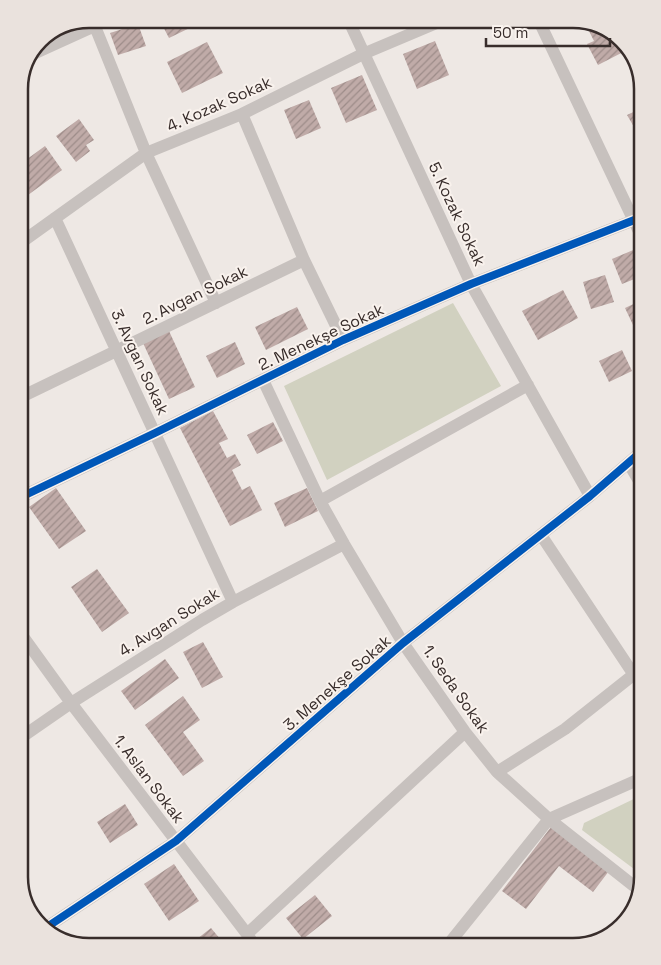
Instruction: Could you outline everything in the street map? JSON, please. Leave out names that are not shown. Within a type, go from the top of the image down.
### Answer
[{"type":"street","points":[[96,27],[146,153],[216,303]]},
{"type":"street","points":[[41,50],[83,28]]},
{"type":"street","name":"5. Kozak Sokak","points":[[352,28],[472,284],[590,496]]},
{"type":"street","name":"4. Kozak Sokak","points":[[28,238],[146,153],[242,114],[363,54],[425,28]]},
{"type":"street","points":[[542,28],[634,211]]},
{"type":"street","points":[[242,114],[304,260],[343,340]]},
{"type":"street","name":"3. Avgan Sokak","points":[[55,218],[233,602]]},
{"type":"street","name":"2. Menekşe Sokak","points":[[27,494],[343,340],[472,284],[634,221]]},
{"type":"street","name":"2. Avgan Sokak","points":[[28,394],[304,260]]},
{"type":"street","name":"1. Seda Sokak","points":[[263,380],[320,501],[344,544],[403,643],[465,732],[497,772],[549,819],[633,885]]},
{"type":"street","points":[[320,501],[528,385]]},
{"type":"street","name":"3. Menekşe Sokak","points":[[51,924],[176,841],[403,643],[590,496],[634,458]]},
{"type":"street","points":[[628,464],[634,473]]},
{"type":"street","points":[[541,535],[634,665]]},
{"type":"street","name":"4. Avgan Sokak","points":[[27,733],[71,703],[202,620],[344,544]]},
{"type":"street","name":"1. Aslan Sokak","points":[[27,642],[249,937]]},
{"type":"street","points":[[497,772],[565,729],[634,674]]},
{"type":"street","points":[[247,934],[465,732]]},
{"type":"street","points":[[454,938],[549,819],[634,782]]},
{"type":"green space","points":[[453,303],[501,386],[327,480],[284,386]]},
{"type":"green space","points":[[634,799],[634,869],[582,830],[584,823]]},
{"type":"building","points":[[128,27],[139,27],[146,46],[118,55],[110,33]]},
{"type":"building","points":[[163,27],[191,27],[169,38]]},
{"type":"building","points":[[589,31],[607,38],[622,53],[598,65],[587,44],[594,41]]},
{"type":"building","points":[[435,41],[449,75],[417,89],[403,54]]},
{"type":"building","points":[[207,42],[223,73],[182,93],[167,62]]},
{"type":"building","points":[[362,75],[377,110],[346,123],[331,88]]},
{"type":"building","points":[[309,100],[321,128],[296,139],[284,110]]},
{"type":"building","points":[[634,112],[634,127],[627,115]]},
{"type":"building","points":[[79,119],[94,140],[86,145],[90,151],[76,162],[56,136]]},
{"type":"building","points":[[45,146],[62,170],[28,195],[28,195],[28,158]]},
{"type":"building","points":[[634,250],[634,279],[622,284],[612,259]]},
{"type":"building","points":[[605,275],[614,302],[591,309],[583,282]]},
{"type":"building","points":[[563,290],[578,318],[538,340],[522,311]]},
{"type":"building","points":[[634,304],[633,325],[625,308]]},
{"type":"building","points":[[297,307],[308,329],[266,350],[255,327]]},
{"type":"building","points":[[169,331],[195,387],[169,399],[143,343]]},
{"type":"building","points":[[235,342],[245,364],[217,378],[206,356]]},
{"type":"building","points":[[622,350],[632,371],[609,382],[599,361]]},
{"type":"building","points":[[213,411],[228,439],[219,443],[227,458],[235,454],[241,465],[232,470],[242,490],[250,486],[262,510],[230,526],[180,428]]},
{"type":"building","points":[[273,422],[283,441],[257,454],[247,435]]},
{"type":"building","points":[[56,488],[86,531],[59,549],[29,507]]},
{"type":"building","points":[[307,488],[318,511],[285,527],[274,503]]},
{"type":"building","points":[[97,569],[129,613],[102,632],[71,587]]},
{"type":"building","points":[[203,642],[223,677],[202,688],[183,652]]},
{"type":"building","points":[[165,659],[179,678],[135,710],[121,691]]},
{"type":"building","points":[[183,696],[200,720],[183,732],[204,761],[183,776],[145,725]]},
{"type":"building","points":[[125,804],[138,825],[110,843],[97,822]]},
{"type":"building","points":[[551,827],[609,871],[593,892],[559,866],[526,909],[502,891]]},
{"type":"building","points":[[174,864],[199,901],[169,921],[144,884]]},
{"type":"building","points":[[315,895],[332,916],[305,937],[302,937],[286,918]]},
{"type":"building","points":[[211,928],[219,937],[199,937]]},
{"type":"cycle path","points":[[27,494],[343,340],[471,284],[634,220]]},
{"type":"cycle path","points":[[51,924],[176,841],[403,643],[590,496],[634,458]]}]
